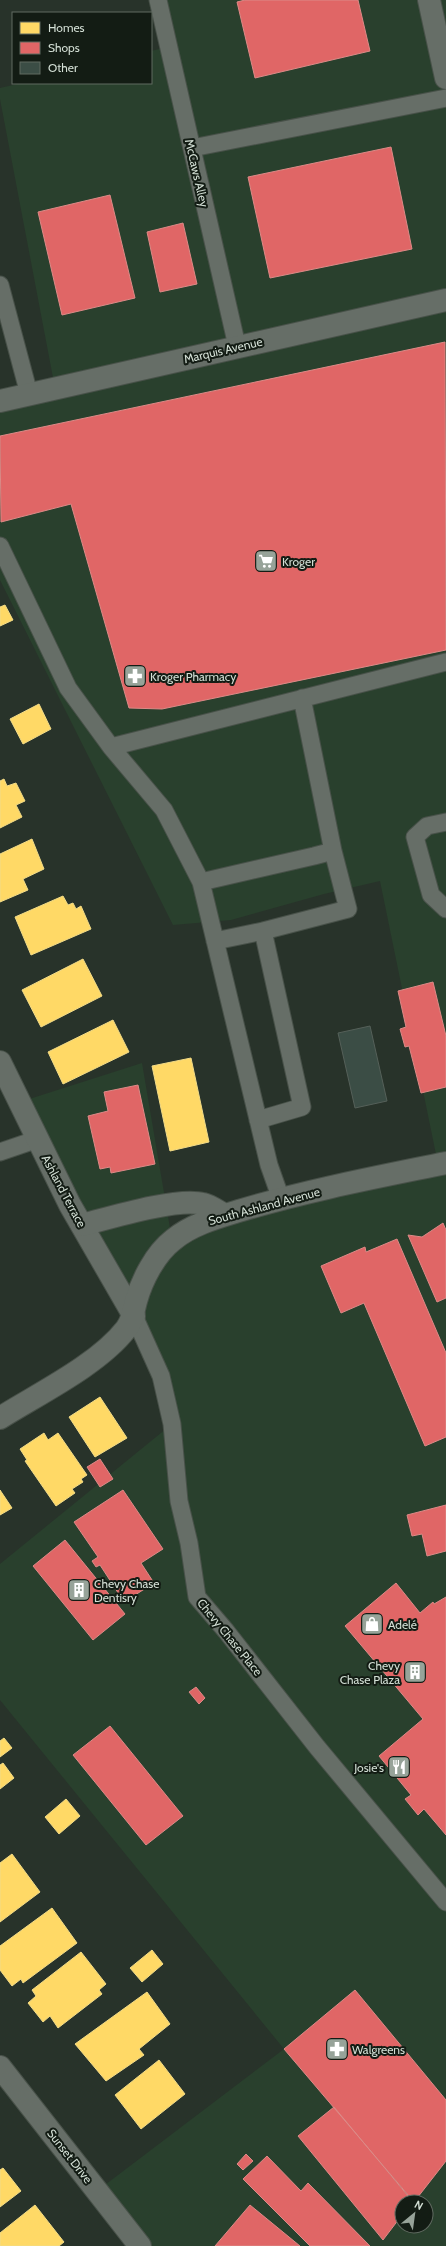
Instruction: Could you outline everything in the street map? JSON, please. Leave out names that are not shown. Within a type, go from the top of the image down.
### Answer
[{"type":"street","points":[[429,0],[446,78]]},
{"type":"street","name":"Marquis Avenue","points":[[0,401],[237,346],[446,300]]},
{"type":"street","name":"Ashland Terrace","points":[[0,1062],[82,1225],[134,1316]]},
{"type":"street","name":"South Ashland Avenue","points":[[0,1418],[87,1364],[115,1341],[134,1316],[142,1285],[162,1251],[172,1240],[185,1232],[225,1215],[281,1199],[446,1163]]},
{"type":"street","points":[[82,1225],[124,1213],[186,1202],[204,1204],[225,1215]]},
{"type":"street","name":"Sunset Drive","points":[[0,2067],[140,2246]]},
{"type":"lane","name":"McCaws Alley","points":[[158,0],[237,346]]},
{"type":"lane","points":[[192,148],[446,98]]},
{"type":"lane","points":[[0,285],[29,394]]},
{"type":"lane","points":[[0,546],[68,688],[111,748],[164,810],[201,882],[269,1165],[281,1199]]},
{"type":"lane","points":[[111,748],[446,662]]},
{"type":"lane","points":[[215,941],[263,931],[348,909],[333,851],[302,698]]},
{"type":"lane","points":[[446,822],[427,826],[415,837],[431,895],[446,909]]},
{"type":"lane","points":[[201,882],[333,851]]},
{"type":"lane","points":[[258,1120],[302,1107],[263,931]]},
{"type":"lane","points":[[0,1152],[38,1139]]},
{"type":"lane","name":"Chevy Chase Place","points":[[134,1316],[161,1376],[171,1417],[179,1501],[189,1543],[197,1597],[226,1631],[317,1747],[446,1902]]},
{"type":"shaded area","points":[[158,0],[446,0],[446,2246],[141,2246],[97,2191],[284,2049],[0,1700],[0,1564],[172,1424],[161,1376],[20,1102],[142,1063],[172,1240],[438,1164],[380,881],[324,894],[231,920],[173,925],[0,580],[0,401],[55,388],[0,99],[0,88],[18,84],[152,84],[152,51],[168,47]]},
{"type":"building: Homes","points":[[5,605],[13,620],[0,626],[0,607]]},
{"type":"building: Homes","points":[[39,704],[51,729],[23,744],[10,719]]},
{"type":"building: Homes","points":[[4,779],[7,786],[16,783],[25,801],[16,805],[22,817],[0,828],[0,781]]},
{"type":"building: Homes","points":[[32,839],[44,869],[23,879],[28,890],[0,902],[0,854]]},
{"type":"building: Homes","points":[[63,896],[68,905],[73,903],[76,909],[81,906],[91,929],[31,955],[15,917]]},
{"type":"building: Homes","points":[[83,959],[102,996],[41,1027],[22,990]]},
{"type":"building: Homes","points":[[113,1020],[129,1052],[63,1084],[48,1052]]},
{"type":"building: Homes","points":[[191,1058],[209,1142],[170,1151],[152,1066]]},
{"type":"building: Homes","points":[[100,1397],[127,1438],[95,1457],[69,1417]]},
{"type":"building: Homes","points":[[44,1433],[48,1440],[58,1433],[87,1475],[81,1479],[83,1482],[72,1489],[75,1493],[56,1506],[25,1461],[27,1460],[20,1449]]},
{"type":"building: Homes","points":[[0,1490],[12,1508],[0,1515]]},
{"type":"building: Homes","points":[[4,1738],[12,1748],[0,1757],[0,1741]]},
{"type":"building: Homes","points":[[3,1763],[14,1778],[0,1789],[0,1765]]},
{"type":"building: Homes","points":[[66,1799],[80,1816],[59,1834],[45,1817]]},
{"type":"building: Homes","points":[[12,1854],[40,1892],[0,1922],[0,1863]]},
{"type":"building: Homes","points":[[52,1908],[77,1943],[23,1983],[21,1979],[12,1986],[0,1970],[0,1946]]},
{"type":"building: Homes","points":[[152,1950],[163,1964],[142,1982],[130,1968]]},
{"type":"building: Homes","points":[[81,1952],[106,1984],[99,1990],[102,1994],[58,2028],[50,2016],[43,2022],[28,2003],[36,1996],[32,1990]]},
{"type":"building: Homes","points":[[147,1992],[170,2024],[139,2049],[144,2055],[106,2081],[75,2044]]},
{"type":"building: Homes","points":[[159,2060],[185,2094],[141,2129],[115,2095]]},
{"type":"building: Homes","points":[[3,2168],[21,2191],[0,2207],[0,2170]]},
{"type":"building: Homes","points":[[35,2205],[64,2242],[59,2246],[0,2246],[0,2233]]},
{"type":"building: Shops","points":[[245,0],[358,0],[370,51],[255,78],[237,2]]},
{"type":"building: Shops","points":[[391,147],[412,249],[270,278],[248,177]]},
{"type":"building: Shops","points":[[110,195],[135,298],[62,315],[38,212]]},
{"type":"building: Shops","points":[[183,223],[197,284],[160,292],[147,232]]},
{"type":"building: Shops","name":"Kroger","points":[[445,342],[446,650],[162,709],[129,708],[71,504],[1,522],[0,436]]},
{"type":"building: Shops","points":[[433,982],[446,1036],[446,1087],[421,1093],[409,1046],[405,1047],[400,1029],[406,1027],[398,991]]},
{"type":"building: Shops","points":[[138,1085],[155,1164],[111,1173],[110,1167],[100,1169],[88,1116],[108,1111],[104,1092]]},
{"type":"building: Shops","points":[[443,1223],[446,1230],[446,1298],[437,1302],[408,1235],[422,1237]]},
{"type":"building: Shops","points":[[397,1239],[446,1353],[446,1437],[425,1446],[364,1303],[341,1313],[321,1266],[365,1247],[366,1252]]},
{"type":"building: Shops","points":[[100,1459],[113,1479],[100,1487],[87,1467]]},
{"type":"building: Shops","points":[[123,1490],[163,1549],[141,1563],[154,1583],[124,1602],[100,1565],[96,1567],[92,1561],[98,1557],[74,1522]]},
{"type":"building: Shops","points":[[446,1505],[446,1551],[427,1556],[422,1534],[412,1536],[407,1515]]},
{"type":"building: Shops","name":"Chevy Chase Dentisry","points":[[65,1540],[125,1614],[93,1640],[33,1566]]},
{"type":"building: Shops","name":"Chevy Chase Plaza","points":[[396,1583],[420,1613],[433,1602],[434,1604],[446,1597],[446,1835],[424,1809],[418,1815],[405,1799],[411,1795],[379,1756],[423,1719],[345,1626]]},
{"type":"building: Shops","points":[[196,1687],[205,1698],[199,1704],[189,1692]]},
{"type":"building: Shops","points":[[110,1726],[183,1816],[146,1845],[73,1755]]},
{"type":"building: Shops","name":"Walgreens","points":[[355,1990],[446,2100],[446,2161],[420,2194],[407,2194],[284,2049]]},
{"type":"building: Shops","points":[[334,2107],[406,2194],[394,2194],[394,2226],[383,2240],[298,2136]]},
{"type":"building: Shops","points":[[246,2154],[253,2161],[243,2170],[237,2164]]},
{"type":"building: Shops","points":[[267,2156],[301,2191],[308,2183],[370,2246],[310,2246],[243,2179]]},
{"type":"building: Shops","points":[[250,2205],[300,2246],[215,2246]]},
{"type":"building: Other","points":[[370,1026],[387,1101],[355,1108],[338,1033]]},
{"type":"place","name":"Kroger","points":[[266,561]]},
{"type":"place","name":"Kroger Pharmacy","points":[[135,676]]},
{"type":"place","name":"Chevy Chase Dentisry","points":[[79,1590]]},
{"type":"place","name":"Adelé","points":[[372,1624]]},
{"type":"place","name":"Chevy Chase Plaza","points":[[415,1672]]},
{"type":"place","name":"Josie's","points":[[399,1767]]},
{"type":"place","name":"Walgreens","points":[[337,2049]]}]
